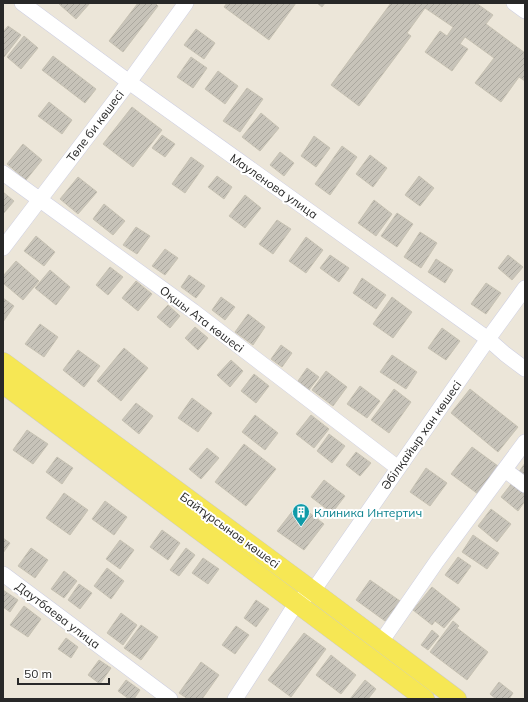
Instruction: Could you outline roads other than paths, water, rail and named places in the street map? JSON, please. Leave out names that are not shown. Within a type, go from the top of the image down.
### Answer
[{"type":"main road","name":"Байтұрсынов көшесі","points":[[3,362],[313,591],[456,699]]},
{"type":"main road","name":"Байтұрсынов көшесі","points":[[3,384],[425,699]]},
{"type":"street","name":"Мауленова улица","points":[[22,3],[129,82],[488,339],[525,369]]},
{"type":"street","name":"Төле би көшесі","points":[[3,248],[129,82],[186,3]]},
{"type":"street","points":[[514,3],[525,11]]},
{"type":"street","name":"Оқшы Ата көшесі","points":[[3,173],[193,311],[398,468]]},
{"type":"street","name":"Әбілқайыр хан көшесі","points":[[235,699],[264,656],[297,602],[313,591],[525,288]]},
{"type":"street","points":[[381,642],[437,561],[525,442]]},
{"type":"street","points":[[505,470],[525,485]]},
{"type":"street","name":"Даутбаева улица","points":[[3,574],[170,699]]},
{"type":"place","name":"Клиника Интертич","points":[[301,527]]}]
